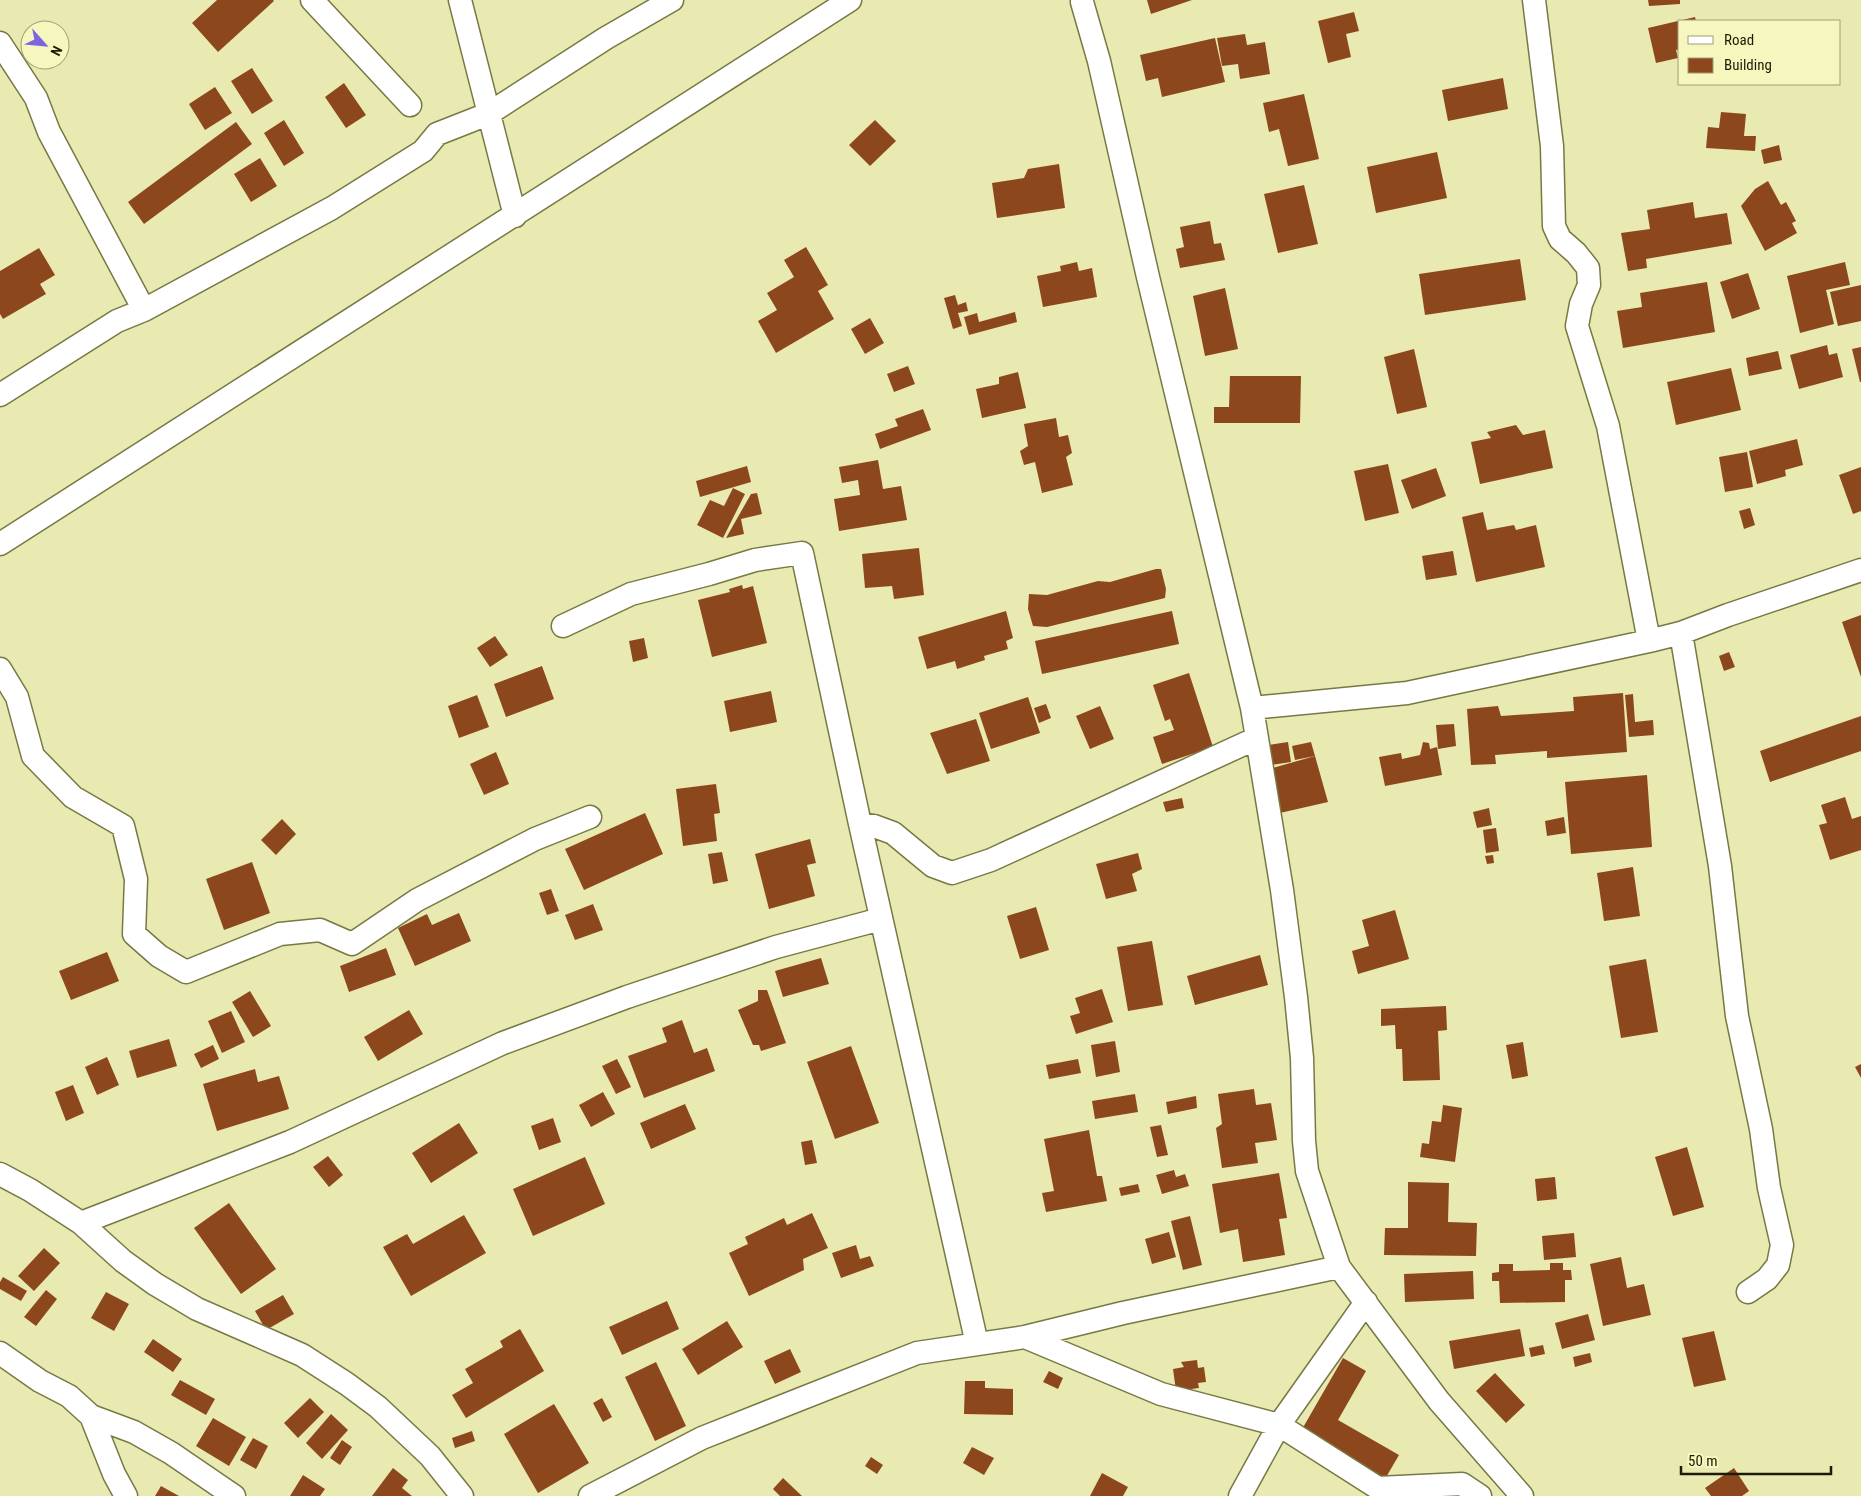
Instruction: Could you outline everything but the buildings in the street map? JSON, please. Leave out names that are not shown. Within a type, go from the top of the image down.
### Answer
[{"type":"street","points":[[312,0],[410,105]]},
{"type":"street","points":[[460,0],[515,216]]},
{"type":"street","points":[[0,395],[117,321],[144,310],[332,208],[424,151],[437,134],[488,114],[606,38],[671,0]]},
{"type":"street","points":[[0,544],[850,0]]},
{"type":"street","points":[[1534,0],[1552,146],[1554,226],[1560,239],[1576,253],[1588,268],[1589,285],[1581,304],[1577,326],[1608,426],[1648,641]]},
{"type":"street","points":[[1082,2],[1099,62],[1148,277],[1252,708],[1282,890],[1296,996],[1302,1058],[1304,1141],[1307,1171],[1339,1266],[1439,1401],[1522,1496]]},
{"type":"street","points":[[0,42],[36,98],[50,132],[144,310]]},
{"type":"street","points":[[563,626],[631,594],[709,574],[754,560],[802,553],[881,919],[977,1344]]},
{"type":"street","points":[[1252,708],[1407,693],[1648,641],[1681,633],[1861,570]]},
{"type":"street","points":[[1681,633],[1720,866],[1737,1016],[1760,1129],[1769,1188],[1782,1245],[1778,1265],[1767,1279],[1748,1292]]},
{"type":"street","points":[[0,669],[17,698],[32,756],[73,797],[123,826],[136,879],[134,934],[159,956],[186,972],[280,934],[320,930],[352,944],[417,900],[535,839],[590,817]]},
{"type":"street","points":[[860,824],[874,826],[893,833],[933,866],[952,873],[990,860],[1257,738]]},
{"type":"street","points":[[81,1223],[290,1142],[503,1043],[627,997],[776,947],[881,919]]},
{"type":"street","points":[[0,1174],[30,1190],[81,1223],[123,1261],[197,1309],[302,1355],[347,1384],[378,1407],[430,1456],[462,1496]]},
{"type":"street","points":[[590,1496],[702,1438],[917,1353],[1024,1337],[1123,1313],[1339,1266]]},
{"type":"street","points":[[1240,1496],[1279,1425],[1366,1302]]},
{"type":"street","points":[[1024,1337],[1161,1394],[1279,1425],[1378,1488],[1462,1484],[1480,1496]]},
{"type":"street","points":[[5,1365],[69,1396],[91,1416],[134,1432],[171,1452],[234,1496]]},
{"type":"street","points":[[91,1416],[114,1474],[126,1496]]}]
